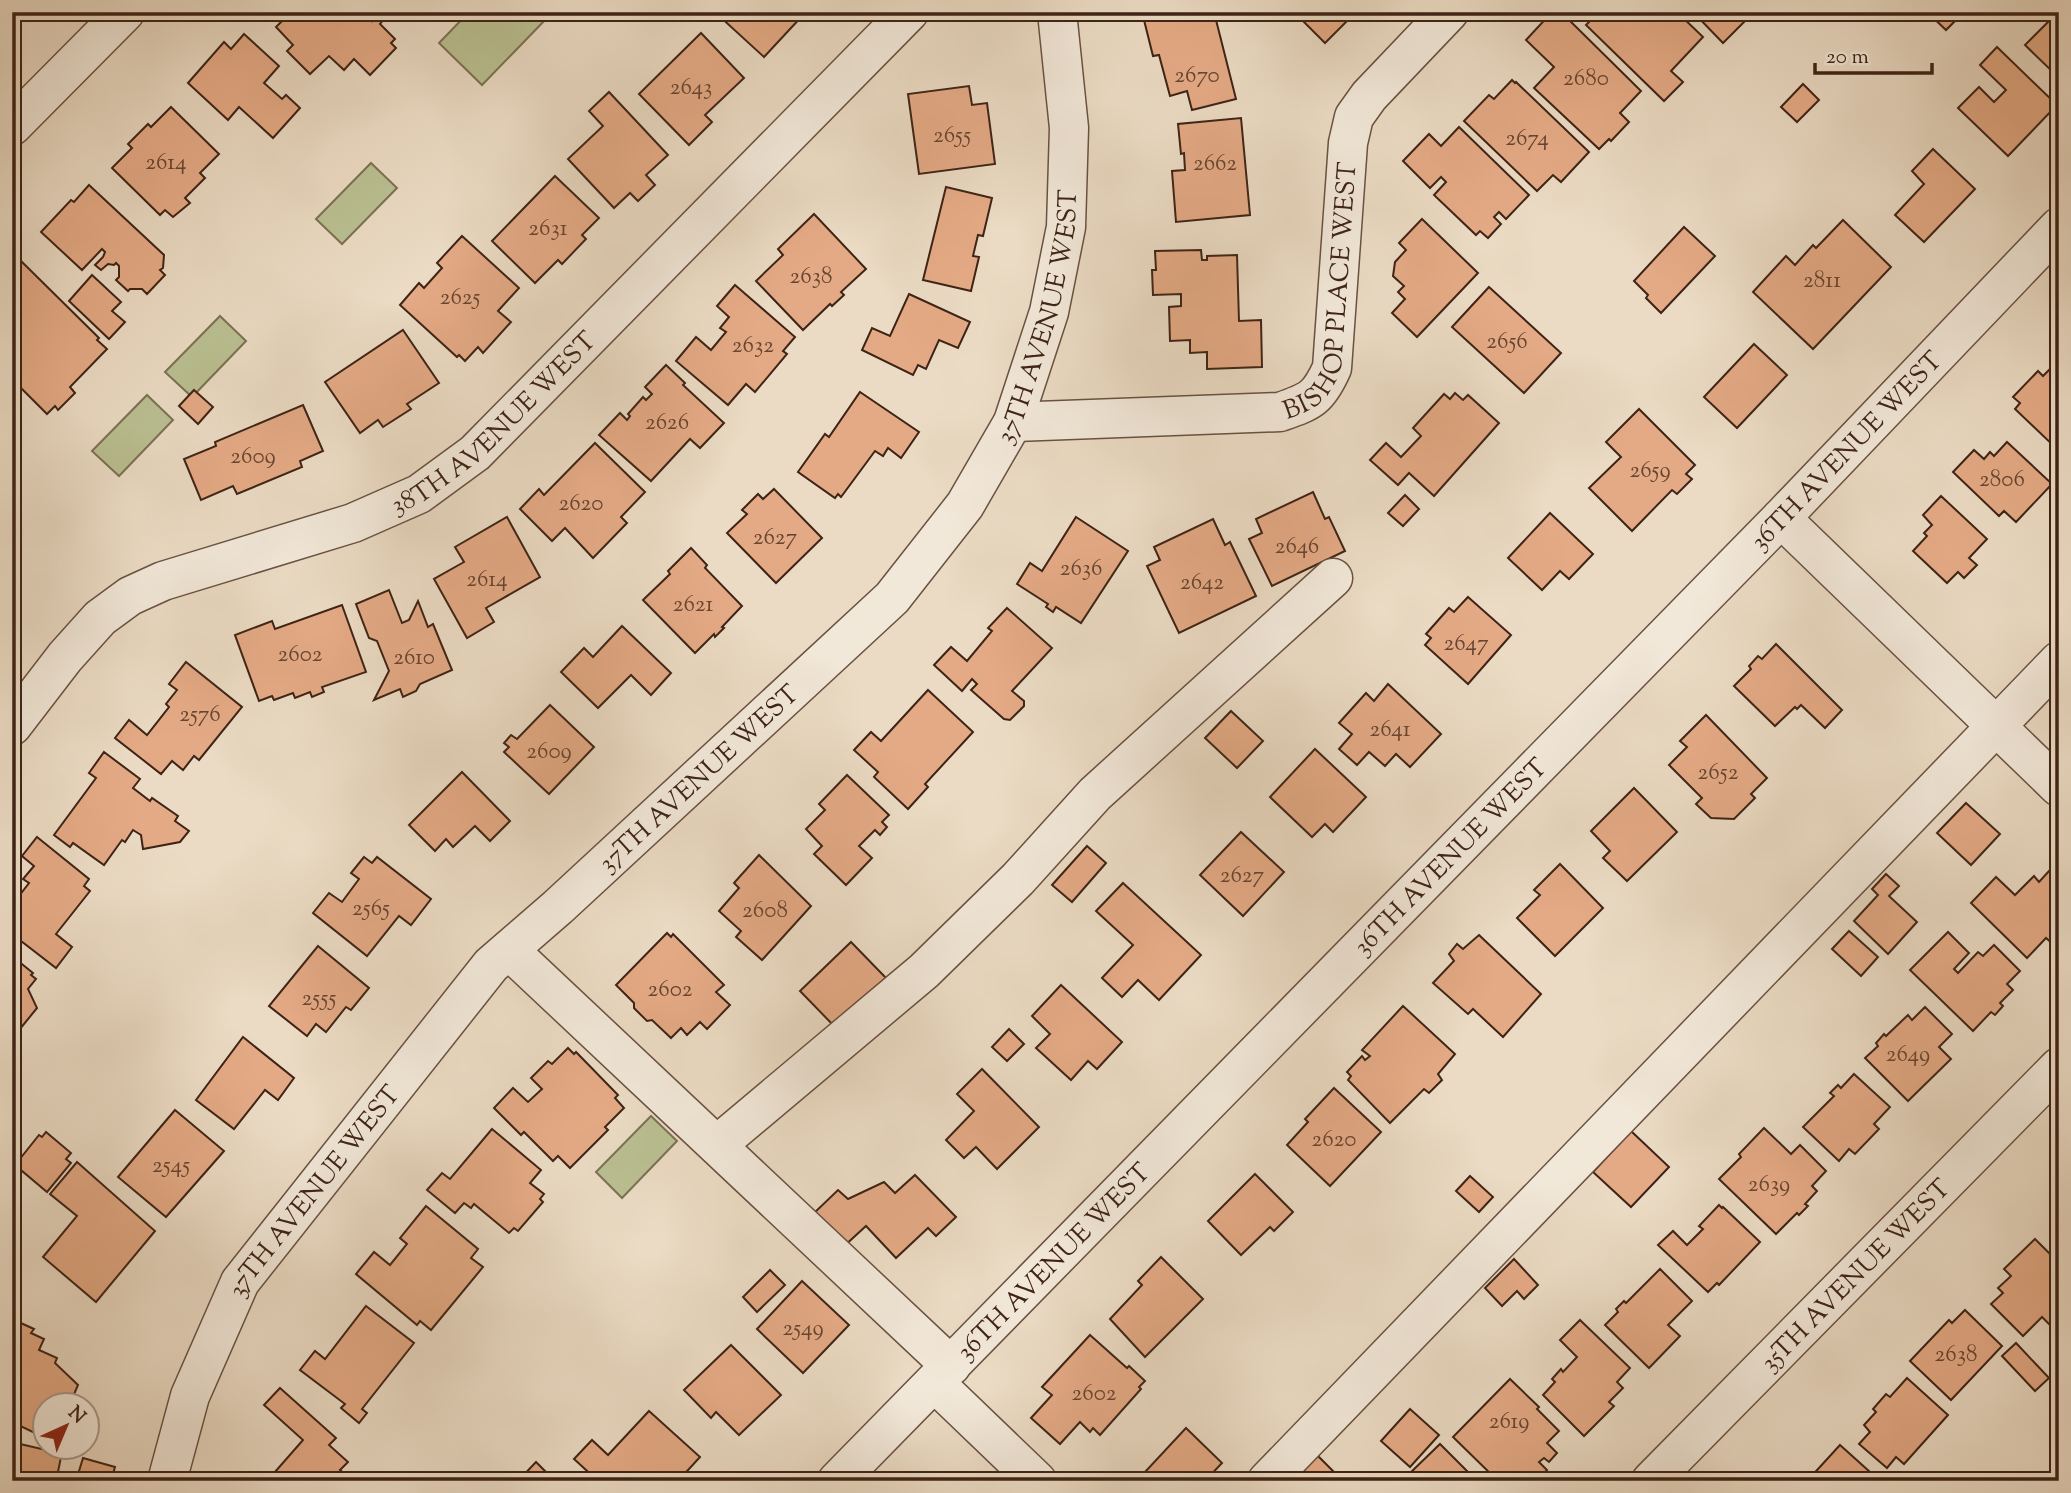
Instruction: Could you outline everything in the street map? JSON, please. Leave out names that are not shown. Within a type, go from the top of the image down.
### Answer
[{"type":"street","points":[[12,126],[125,12]]},
{"type":"street","name":"38TH AVENUE WEST","points":[[12,726],[65,657],[100,618],[130,596],[163,581],[353,523],[419,494],[475,453],[909,12]]},
{"type":"street","name":"37TH AVENUE WEST","points":[[167,1481],[190,1396],[240,1282],[491,965],[892,598],[965,505],[1013,422],[1049,312],[1066,227],[1069,128],[1057,12]]},
{"type":"street","name":"BISHOP PLACE WEST","points":[[1013,422],[1280,412],[1308,402],[1322,389],[1332,368],[1348,143],[1354,117],[1369,96],[1449,12]]},
{"type":"street","name":"36TH AVENUE WEST","points":[[837,1481],[1781,518],[2059,227]]},
{"type":"street","points":[[1781,518],[2059,787]]},
{"type":"street","points":[[717,1145],[924,971],[1018,879],[1095,794],[1333,578]]},
{"type":"street","points":[[1267,1481],[2059,661]]},
{"type":"street","points":[[509,950],[717,1145],[943,1374],[1037,1481]]},
{"type":"street","name":"35TH AVENUE WEST","points":[[1651,1481],[2059,1067]]},
{"type":"green space","points":[[469,12],[540,12],[547,18],[482,85],[439,43]]},
{"type":"green space","points":[[371,163],[397,188],[342,244],[316,219]]},
{"type":"green space","points":[[220,316],[246,341],[192,397],[165,372]]},
{"type":"green space","points":[[147,395],[173,420],[119,476],[92,451]]},
{"type":"green space","points":[[651,1116],[677,1141],[622,1198],[596,1172]]},
{"type":"building","points":[[291,12],[367,12],[372,21],[379,14],[384,19],[380,24],[395,39],[391,43],[396,48],[370,75],[354,59],[344,70],[329,56],[310,74],[287,51],[293,45],[276,27]]},
{"type":"building","points":[[1142,12],[1214,12],[1236,99],[1192,110],[1187,91],[1170,96],[1159,55],[1153,56]]},
{"type":"building","points":[[1300,12],[1356,12],[1325,43],[1297,15]]},
{"type":"building","points":[[1552,12],[1561,12],[1641,91],[1620,113],[1629,122],[1599,149],[1534,88],[1554,67],[1526,40]]},
{"type":"building","points":[[1599,12],[1677,12],[1703,37],[1671,71],[1683,82],[1664,101],[1586,25]]},
{"type":"building","points":[[1693,12],[1734,12],[1744,22],[1723,43]]},
{"type":"building","points":[[1927,12],[1963,12],[1963,13],[1946,30]]},
{"type":"building","points":[[2059,12],[2059,78],[2025,45]]},
{"type":"building","points":[[717,14],[804,14],[764,57]]},
{"type":"building","points":[[701,33],[744,78],[705,115],[712,122],[689,145],[639,94]]},
{"type":"building","points":[[244,34],[279,66],[264,83],[282,99],[286,95],[300,108],[273,138],[239,107],[228,120],[188,83],[224,42],[231,49]]},
{"type":"building","points":[[1997,47],[2057,105],[2008,156],[1958,108],[1979,87],[1994,102],[2006,90],[1980,65]]},
{"type":"building","points":[[1512,80],[1589,152],[1561,182],[1553,175],[1537,191],[1464,121],[1489,95],[1494,99]]},
{"type":"building","points":[[1803,84],[1819,100],[1797,122],[1781,107]]},
{"type":"building","points":[[969,86],[972,105],[987,103],[995,164],[919,174],[908,94]]},
{"type":"building","points":[[609,92],[668,155],[646,175],[655,185],[638,201],[630,193],[614,208],[568,159],[603,126],[589,111]]},
{"type":"building","points":[[171,107],[219,154],[200,173],[205,178],[185,198],[190,203],[173,217],[165,210],[160,215],[112,168],[132,148],[128,144],[148,124],[151,127]]},
{"type":"building","points":[[1241,118],[1250,215],[1176,222],[1172,171],[1185,170],[1178,124]]},
{"type":"building","points":[[1459,127],[1529,195],[1506,219],[1499,212],[1494,217],[1501,224],[1488,238],[1480,231],[1476,235],[1434,195],[1446,182],[1441,177],[1430,188],[1403,161],[1429,134],[1441,146]]},
{"type":"building","points":[[1933,149],[1975,189],[1924,242],[1895,215],[1924,184],[1912,171]]},
{"type":"building","points":[[555,176],[599,218],[582,235],[586,239],[562,264],[558,260],[535,283],[492,241]]},
{"type":"building","points":[[89,185],[164,255],[163,268],[160,270],[165,275],[147,294],[142,289],[128,291],[116,280],[119,277],[119,266],[116,263],[108,264],[101,270],[95,265],[103,257],[105,252],[102,249],[82,270],[41,232]]},
{"type":"building","points":[[946,187],[992,198],[983,236],[978,235],[973,256],[979,257],[971,291],[923,280]]},
{"type":"building","points":[[814,214],[866,269],[841,292],[844,295],[832,306],[830,304],[803,330],[756,281],[783,255],[778,249]]},
{"type":"building","points":[[1422,219],[1478,273],[1417,337],[1392,313],[1405,299],[1398,292],[1404,286],[1393,276],[1395,262],[1406,250],[1399,243]]},
{"type":"building","points":[[1843,220],[1891,267],[1813,349],[1753,292],[1786,256],[1795,265],[1813,245],[1816,248]]},
{"type":"building","points":[[1684,227],[1715,256],[1661,313],[1634,281]]},
{"type":"building","points":[[462,236],[519,288],[498,311],[511,322],[483,353],[478,347],[465,361],[459,355],[457,357],[400,305],[419,283],[424,288],[442,268],[437,263]]},
{"type":"building","points":[[1201,250],[1202,260],[1207,260],[1207,256],[1237,255],[1239,321],[1261,320],[1262,367],[1207,369],[1207,352],[1190,353],[1190,340],[1170,341],[1169,307],[1181,306],[1181,294],[1153,295],[1152,270],[1156,270],[1155,251]]},
{"type":"building","points":[[20,260],[107,349],[70,387],[75,393],[58,410],[55,406],[47,414],[12,379],[12,268]]},
{"type":"building","points":[[92,275],[121,302],[112,311],[125,322],[109,339],[69,301]]},
{"type":"building","points":[[735,285],[795,337],[783,351],[787,354],[755,392],[746,384],[728,405],[676,361],[696,337],[711,350],[726,332],[720,328],[729,317],[717,306]]},
{"type":"building","points":[[1489,287],[1561,353],[1524,393],[1452,327]]},
{"type":"building","points":[[909,294],[970,322],[958,348],[939,340],[926,369],[918,365],[913,375],[862,350],[872,328],[890,336]]},
{"type":"building","points":[[403,330],[439,383],[407,404],[411,409],[383,427],[378,420],[360,433],[325,382]]},
{"type":"building","points":[[1754,344],[1787,375],[1737,428],[1704,397]]},
{"type":"building","points":[[2057,362],[2059,451],[2015,409],[2020,403],[2013,397],[2038,371],[2043,376]]},
{"type":"building","points":[[666,365],[685,383],[683,385],[724,423],[700,448],[690,439],[651,481],[599,435],[620,413],[627,420],[630,416],[628,414],[643,397],[646,400],[652,394],[645,387]]},
{"type":"building","points":[[194,390],[213,407],[198,424],[179,406]]},
{"type":"building","points":[[860,392],[919,432],[901,458],[888,448],[883,456],[875,451],[841,497],[838,494],[835,498],[798,472],[825,434],[829,437]]},
{"type":"building","points":[[1455,393],[1463,400],[1468,395],[1499,423],[1434,496],[1409,473],[1398,485],[1370,460],[1386,443],[1401,457],[1421,436],[1413,428],[1444,394],[1450,399]]},
{"type":"building","points":[[303,405],[323,451],[300,461],[302,467],[237,494],[233,486],[201,500],[184,459],[216,446],[215,442]]},
{"type":"building","points":[[1639,409],[1695,465],[1686,474],[1692,479],[1677,494],[1672,490],[1632,531],[1589,488],[1621,457],[1606,442]]},
{"type":"building","points":[[2007,442],[2052,484],[2016,522],[2004,511],[1999,516],[1953,472],[1974,450],[1984,459],[1990,452],[1994,456]]},
{"type":"building","points":[[595,443],[645,492],[621,517],[627,523],[593,558],[565,528],[552,541],[520,509],[539,489],[544,495]]},
{"type":"building","points":[[774,489],[822,538],[776,583],[727,533],[747,514],[742,510],[758,494],[763,499]]},
{"type":"building","points":[[1313,492],[1325,519],[1329,517],[1345,551],[1272,586],[1249,539],[1262,533],[1256,519]]},
{"type":"building","points":[[1405,495],[1419,509],[1403,526],[1388,513]]},
{"type":"building","points":[[1941,496],[1987,539],[1969,558],[1977,565],[1964,578],[1958,572],[1947,583],[1913,551],[1927,536],[1924,533],[1932,525],[1923,515]]},
{"type":"building","points":[[1550,513],[1593,554],[1569,579],[1560,571],[1542,590],[1508,558]]},
{"type":"building","points":[[507,517],[540,577],[486,608],[494,622],[467,638],[434,579],[464,562],[455,547]]},
{"type":"building","points":[[1076,517],[1128,551],[1081,623],[1056,607],[1053,612],[1046,607],[1048,604],[1017,584],[1030,563],[1042,571]]},
{"type":"building","points":[[1213,519],[1225,545],[1230,542],[1256,596],[1179,633],[1147,566],[1160,560],[1154,547]]},
{"type":"building","points":[[691,548],[707,565],[705,568],[742,606],[715,637],[714,634],[695,653],[643,600],[670,574],[668,571]]},
{"type":"building","points":[[389,590],[402,623],[409,620],[418,601],[428,627],[433,624],[452,670],[420,684],[416,691],[403,697],[400,689],[374,700],[389,671],[377,641],[369,638],[356,604]]},
{"type":"building","points":[[1468,597],[1511,635],[1468,684],[1425,645],[1431,638],[1426,634],[1449,608],[1454,612]]},
{"type":"building","points":[[342,605],[366,672],[322,687],[324,692],[312,697],[310,692],[295,698],[293,693],[274,700],[272,696],[259,701],[235,635],[272,621],[275,629]]},
{"type":"building","points":[[1007,608],[1052,648],[1012,691],[1024,701],[1024,706],[1010,720],[1004,719],[971,690],[977,684],[972,679],[962,691],[934,665],[951,647],[967,661],[992,631],[988,628]]},
{"type":"building","points":[[622,626],[671,673],[651,695],[631,675],[598,708],[561,672],[584,648],[593,657]]},
{"type":"building","points":[[1776,644],[1842,710],[1825,728],[1801,705],[1797,709],[1795,707],[1775,726],[1734,686],[1751,669],[1749,666],[1758,656],[1762,659]]},
{"type":"building","points":[[186,662],[242,707],[199,760],[194,756],[183,770],[172,761],[161,774],[115,738],[129,720],[147,735],[169,707],[166,704],[177,690],[169,684]]},
{"type":"building","points":[[1388,684],[1441,734],[1410,767],[1396,754],[1385,766],[1369,752],[1357,765],[1339,749],[1352,734],[1339,723],[1366,693],[1374,701]]},
{"type":"building","points":[[928,690],[973,732],[925,784],[928,787],[908,809],[874,777],[878,772],[854,750],[871,732],[881,741]]},
{"type":"building","points":[[550,705],[594,747],[549,794],[504,752],[509,747],[504,743],[511,735],[517,739]]},
{"type":"building","points":[[1231,711],[1263,741],[1237,768],[1205,738]]},
{"type":"building","points":[[1706,715],[1767,778],[1751,794],[1755,798],[1734,819],[1711,818],[1696,804],[1702,798],[1669,765],[1687,747],[1680,741]]},
{"type":"building","points":[[1315,749],[1366,797],[1333,832],[1325,824],[1312,837],[1270,797]]},
{"type":"building","points":[[104,752],[140,779],[133,788],[178,816],[175,821],[189,831],[180,842],[143,849],[141,835],[133,830],[104,865],[73,843],[70,847],[54,835],[96,778],[89,773]]},
{"type":"building","points":[[462,772],[510,821],[490,841],[475,826],[453,847],[446,839],[435,851],[409,825]]},
{"type":"building","points":[[847,775],[889,815],[882,822],[887,827],[880,835],[875,830],[859,846],[872,858],[846,885],[814,854],[822,846],[806,829],[825,810],[819,804]]},
{"type":"building","points":[[1634,788],[1677,832],[1627,881],[1603,858],[1610,851],[1591,831]]},
{"type":"building","points":[[1966,803],[2000,834],[1971,865],[1937,833]]},
{"type":"building","points":[[1241,832],[1284,872],[1243,916],[1200,875]]},
{"type":"building","points":[[37,837],[89,879],[84,886],[90,891],[56,934],[72,947],[56,968],[12,934],[12,905],[29,883],[23,879],[34,866],[22,856]]},
{"type":"building","points":[[1087,846],[1106,863],[1072,902],[1052,885]]},
{"type":"building","points":[[759,855],[811,906],[762,960],[736,937],[741,931],[719,911],[739,888],[734,883]]},
{"type":"building","points":[[364,857],[372,863],[377,857],[431,899],[411,925],[399,916],[367,956],[313,913],[329,893],[342,902],[359,879],[351,873]]},
{"type":"building","points":[[1560,864],[1603,908],[1555,956],[1517,918],[1540,895],[1534,890]]},
{"type":"building","points":[[2050,870],[2059,878],[2059,943],[2055,946],[2046,938],[2027,958],[1971,903],[1996,877],[2015,895],[2034,876],[2039,882]]},
{"type":"building","points":[[1886,874],[1899,886],[1889,896],[1917,922],[1888,954],[1854,921],[1878,895],[1872,889]]},
{"type":"building","points":[[1123,883],[1201,955],[1159,1000],[1138,980],[1122,997],[1102,978],[1133,945],[1096,911]]},
{"type":"building","points":[[1849,931],[1878,957],[1861,976],[1832,949]]},
{"type":"building","points":[[1948,932],[1969,953],[1954,969],[1958,973],[1978,952],[1983,956],[1994,945],[2020,971],[2007,984],[2013,990],[2000,1003],[2003,1006],[1995,1015],[1991,1012],[1973,1031],[1910,970]]},
{"type":"building","points":[[667,933],[671,937],[673,934],[724,985],[716,992],[730,1005],[707,1029],[700,1022],[687,1035],[681,1028],[671,1038],[652,1020],[647,1021],[616,985]]},
{"type":"building","points":[[1479,935],[1541,994],[1503,1037],[1473,1009],[1468,1014],[1433,983],[1454,961],[1449,954],[1457,944],[1463,949]]},
{"type":"building","points":[[851,942],[887,979],[836,1028],[800,991]]},
{"type":"building","points":[[318,946],[369,988],[351,1010],[346,1007],[326,1032],[316,1024],[307,1036],[269,1006]]},
{"type":"building","points":[[12,956],[33,973],[31,975],[36,979],[28,989],[37,1008],[20,1029],[16,1025],[12,1030]]},
{"type":"building","points":[[1061,985],[1122,1042],[1097,1069],[1088,1061],[1071,1080],[1036,1048],[1050,1034],[1032,1016]]},
{"type":"building","points":[[1403,1006],[1455,1054],[1438,1074],[1442,1080],[1429,1093],[1424,1089],[1390,1123],[1348,1080],[1351,1076],[1347,1072],[1362,1056],[1365,1060],[1370,1056],[1362,1050]]},
{"type":"building","points":[[1925,1007],[1952,1034],[1939,1047],[1951,1059],[1908,1101],[1865,1058],[1878,1046],[1876,1043],[1884,1034],[1886,1036],[1908,1015],[1912,1020]]},
{"type":"building","points":[[1009,1029],[1024,1044],[1007,1061],[992,1047]]},
{"type":"building","points":[[243,1037],[294,1078],[278,1100],[265,1090],[234,1129],[196,1100]]},
{"type":"building","points":[[568,1048],[574,1054],[576,1052],[618,1095],[615,1098],[624,1108],[605,1127],[608,1130],[570,1168],[558,1156],[553,1161],[524,1132],[521,1135],[494,1108],[513,1088],[528,1102],[542,1089],[531,1078],[548,1061],[552,1064]]},
{"type":"building","points":[[982,1069],[1039,1127],[997,1169],[976,1147],[964,1158],[946,1140],[974,1111],[957,1094]]},
{"type":"building","points":[[1854,1074],[1890,1107],[1874,1124],[1879,1129],[1855,1154],[1849,1149],[1839,1161],[1803,1127],[1834,1096],[1830,1093],[1838,1085],[1841,1088]]},
{"type":"building","points":[[1334,1088],[1381,1132],[1330,1186],[1287,1145],[1308,1122],[1305,1119]]},
{"type":"building","points":[[175,1110],[224,1151],[166,1217],[118,1177]]},
{"type":"building","points":[[1764,1128],[1791,1154],[1800,1145],[1826,1171],[1812,1186],[1817,1191],[1805,1204],[1808,1206],[1776,1234],[1719,1179]]},
{"type":"building","points":[[492,1129],[541,1170],[530,1183],[544,1194],[540,1199],[543,1202],[518,1231],[514,1228],[509,1233],[474,1204],[471,1208],[464,1203],[455,1213],[427,1190],[442,1173],[450,1179]]},
{"type":"building","points":[[1631,1131],[1669,1167],[1631,1207],[1593,1172]]},
{"type":"building","points":[[46,1132],[71,1153],[66,1159],[71,1163],[47,1192],[15,1165],[39,1135],[42,1137]]},
{"type":"building","points":[[77,1162],[155,1231],[96,1302],[43,1257],[77,1216],[50,1194]]},
{"type":"building","points":[[1255,1174],[1293,1212],[1274,1231],[1270,1227],[1241,1255],[1208,1221]]},
{"type":"building","points":[[915,1175],[956,1217],[936,1236],[928,1228],[896,1258],[866,1226],[842,1248],[812,1215],[838,1190],[848,1199],[884,1182],[895,1193]]},
{"type":"building","points":[[1470,1176],[1493,1197],[1479,1212],[1456,1191]]},
{"type":"building","points":[[1719,1205],[1760,1242],[1719,1285],[1717,1283],[1708,1292],[1658,1245],[1673,1231],[1687,1245],[1703,1229],[1699,1226]]},
{"type":"building","points":[[426,1206],[478,1249],[471,1258],[483,1267],[431,1330],[420,1321],[417,1325],[356,1274],[374,1252],[390,1265],[407,1244],[400,1238]]},
{"type":"building","points":[[2035,1239],[2059,1263],[2059,1334],[2042,1317],[2023,1336],[1991,1304],[2003,1293],[1998,1288],[2011,1276],[2004,1269]]},
{"type":"building","points":[[1161,1257],[1203,1299],[1145,1357],[1110,1319],[1142,1285],[1138,1281]]},
{"type":"building","points":[[1514,1259],[1538,1285],[1524,1299],[1517,1291],[1502,1306],[1485,1288]]},
{"type":"building","points":[[1660,1269],[1692,1301],[1668,1325],[1680,1336],[1649,1368],[1605,1325],[1618,1312],[1616,1309],[1624,1301],[1626,1303]]},
{"type":"building","points":[[770,1270],[785,1285],[757,1312],[743,1297]]},
{"type":"building","points":[[802,1281],[849,1325],[803,1373],[757,1329]]},
{"type":"building","points":[[366,1306],[414,1343],[362,1409],[367,1413],[359,1423],[341,1408],[345,1404],[300,1370],[315,1351],[325,1359]]},
{"type":"building","points":[[1965,1310],[2002,1346],[1951,1400],[1910,1361],[1949,1320],[1952,1323]]},
{"type":"building","points":[[12,1319],[34,1329],[31,1333],[44,1339],[39,1350],[57,1358],[55,1363],[78,1385],[75,1392],[32,1392],[32,1432],[12,1422]]},
{"type":"building","points":[[1580,1320],[1630,1368],[1617,1382],[1623,1388],[1609,1402],[1614,1406],[1584,1436],[1543,1395],[1555,1382],[1552,1379],[1577,1357],[1560,1340]]},
{"type":"building","points":[[1090,1335],[1145,1381],[1100,1435],[1093,1428],[1090,1432],[1080,1422],[1060,1444],[1031,1418],[1052,1395],[1042,1387]]},
{"type":"building","points":[[2016,1343],[2049,1378],[2035,1391],[2002,1356]]},
{"type":"building","points":[[731,1345],[781,1395],[739,1435],[716,1412],[711,1418],[684,1390]]},
{"type":"building","points":[[1907,1378],[1948,1415],[1904,1464],[1896,1457],[1887,1468],[1859,1444],[1870,1432],[1864,1425],[1876,1412],[1873,1409],[1886,1394],[1890,1397]]},
{"type":"building","points":[[1510,1379],[1559,1431],[1547,1443],[1557,1453],[1549,1462],[1544,1458],[1539,1462],[1547,1470],[1538,1480],[1529,1472],[1520,1481],[1498,1481],[1453,1437]]},
{"type":"building","points":[[280,1388],[336,1438],[329,1445],[348,1462],[340,1470],[348,1477],[345,1481],[267,1481],[303,1440],[264,1405]]},
{"type":"building","points":[[1410,1409],[1439,1435],[1410,1467],[1381,1441]]},
{"type":"building","points":[[649,1411],[700,1457],[678,1481],[671,1481],[666,1476],[662,1481],[598,1481],[574,1459],[592,1440],[608,1455]]},
{"type":"building","points":[[1186,1428],[1222,1463],[1205,1481],[1154,1481],[1145,1472]]},
{"type":"building","points":[[12,1437],[18,1438],[16,1443],[32,1447],[32,1462],[60,1462],[57,1477],[53,1481],[36,1477],[35,1481],[12,1481]]},
{"type":"building","points":[[1440,1444],[1477,1481],[1416,1481],[1409,1474]]},
{"type":"building","points":[[1840,1445],[1880,1481],[1807,1481]]},
{"type":"building","points":[[1314,1452],[1343,1481],[1288,1481]]},
{"type":"building","points":[[82,1462],[97,1462],[115,1467],[111,1481],[76,1481]]},
{"type":"building","points":[[536,1462],[555,1481],[518,1481]]}]
